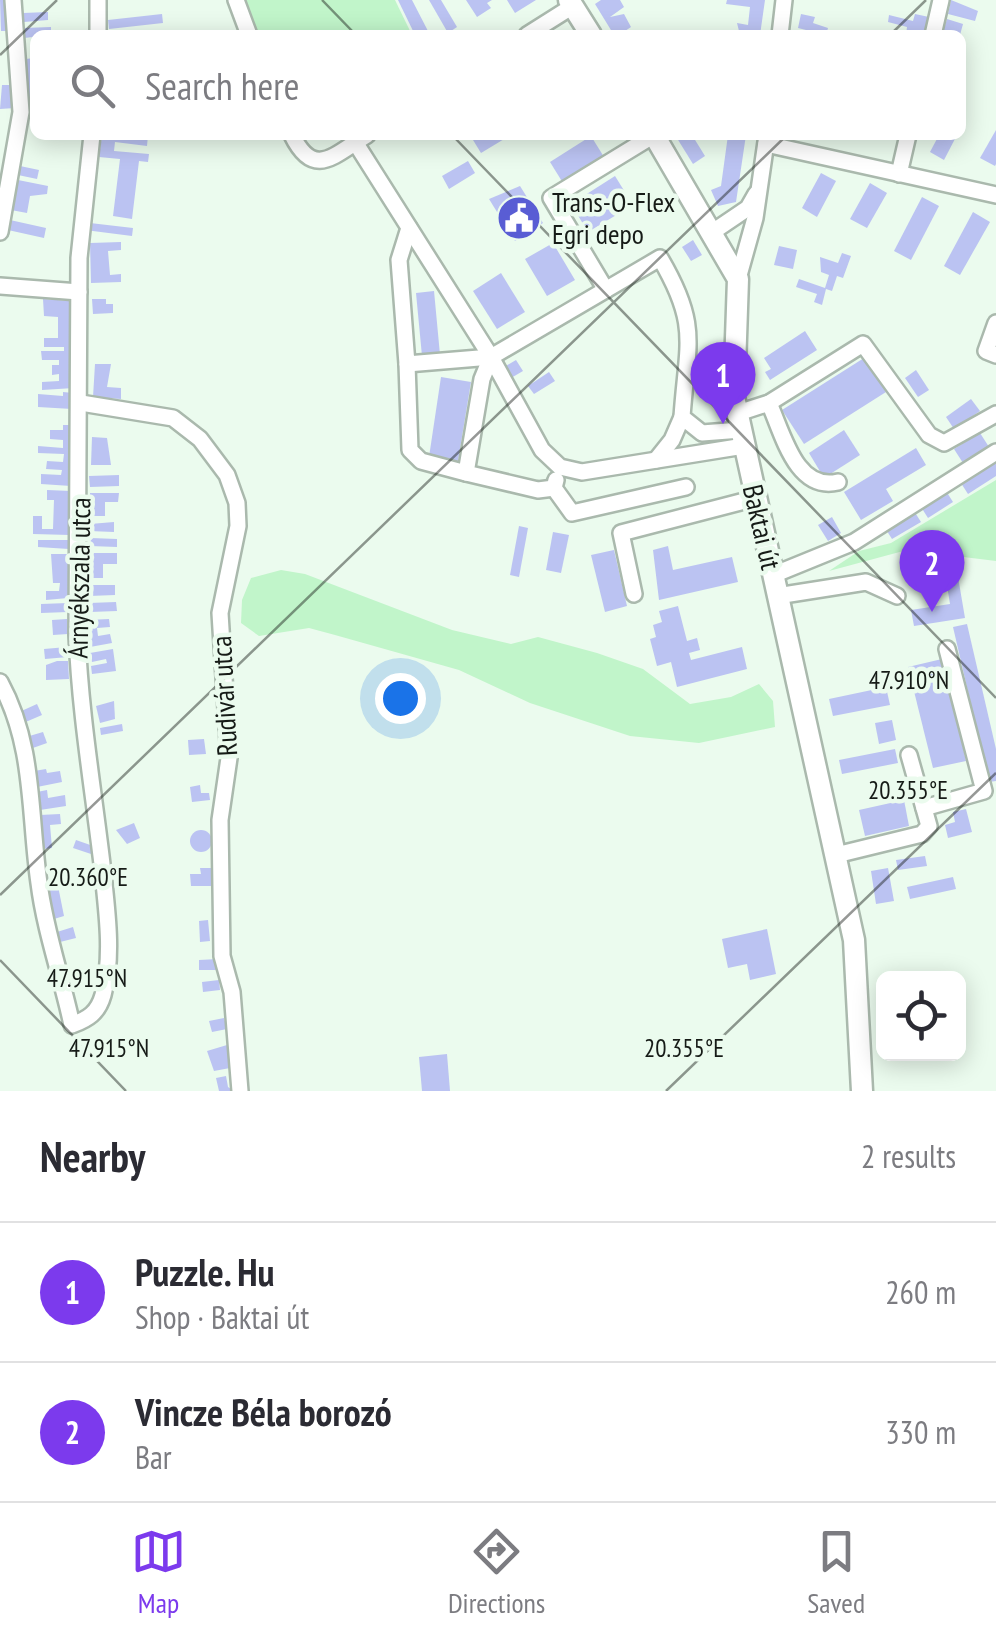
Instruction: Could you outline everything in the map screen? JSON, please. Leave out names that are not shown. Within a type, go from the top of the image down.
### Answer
[{"type":"main road","points":[[571,3],[588,30]]},
{"type":"main road","name":"Baktai út","points":[[657,140],[714,230],[738,279],[734,354],[741,430],[854,940],[862,1091]]},
{"type":"street","points":[[0,232],[21,112],[13,0]]},
{"type":"street","points":[[98,0],[98,30]]},
{"type":"street","points":[[236,0],[247,30]]},
{"type":"street","points":[[781,30],[784,0]]},
{"type":"street","points":[[933,30],[941,0]]},
{"type":"street","points":[[534,30],[571,3]]},
{"type":"street","name":"Árnyékszala utca","points":[[0,682],[17,720],[29,768],[38,882],[72,1025],[92,1017],[103,997],[108,955],[98,816],[79,685],[79,292],[81,213],[91,140]]},
{"type":"street","points":[[294,140],[302,156],[313,162],[328,159],[359,140]]},
{"type":"street","points":[[362,140],[409,228],[491,357],[542,450],[560,468],[582,472],[656,460],[741,430],[769,402],[863,344],[929,435],[944,443],[996,414]]},
{"type":"street","points":[[606,290],[551,198],[646,140]]},
{"type":"street","points":[[738,279],[767,140],[996,194]]},
{"type":"street","points":[[899,174],[907,140]]},
{"type":"street","points":[[714,230],[748,208],[758,191]]},
{"type":"street","points":[[409,228],[399,260],[410,450],[421,461],[466,473],[538,490],[554,488]]},
{"type":"street","points":[[407,364],[491,357],[660,258],[682,295],[690,324],[682,417],[672,440],[656,460]]},
{"type":"street","points":[[0,286],[79,292]]},
{"type":"street","points":[[996,323],[986,351],[996,354]]},
{"type":"street","points":[[466,473],[482,378],[491,357]]},
{"type":"street","name":"Rudivár utca","points":[[81,402],[173,418],[209,451],[228,476],[237,503],[238,526],[220,613],[229,758],[220,820],[222,956],[232,992],[240,1091]]},
{"type":"street","points":[[769,402],[803,475],[824,485],[838,482]]},
{"type":"street","points":[[682,417],[702,434],[741,430]]},
{"type":"street","points":[[775,585],[854,542],[996,452]]},
{"type":"street","points":[[554,488],[560,468]]},
{"type":"street","points":[[554,488],[572,512],[686,487]]},
{"type":"street","points":[[634,594],[621,534],[756,498]]},
{"type":"street","points":[[775,585],[866,582],[897,596]]},
{"type":"street","points":[[924,808],[984,792],[947,649]]},
{"type":"street","points":[[836,855],[922,834],[929,826],[909,755]]},
{"type":"green space","points":[[244,0],[395,0],[410,30],[256,30]]},
{"type":"green space","points":[[996,480],[996,561],[907,550],[829,571],[859,551],[891,543]]},
{"type":"green space","points":[[281,570],[305,574],[452,630],[511,644],[538,637],[597,653],[643,669],[690,704],[731,697],[759,684],[773,701],[775,727],[699,743],[630,736],[530,703],[459,670],[335,635],[309,628],[259,636],[241,623],[242,600],[251,578]]},
{"type":"building","points":[[0,0],[8,0],[11,31],[1,31]]},
{"type":"building","points":[[398,0],[412,0],[427,30],[413,30]]},
{"type":"building","points":[[429,0],[441,0],[457,27],[446,30]]},
{"type":"building","points":[[466,0],[492,0],[487,3],[491,8],[477,17]]},
{"type":"building","points":[[507,0],[536,0],[515,13]]},
{"type":"building","points":[[601,0],[620,0],[624,7],[610,17],[624,14],[631,27],[611,30],[595,4]]},
{"type":"building","points":[[727,0],[765,0],[761,30],[739,30],[737,23],[748,25],[750,7],[726,4]]},
{"type":"building","points":[[951,0],[978,11],[975,21],[948,14]]},
{"type":"building","points":[[48,12],[48,20],[24,22],[23,13]]},
{"type":"building","points":[[162,14],[163,23],[109,29],[108,20]]},
{"type":"building","points":[[801,14],[815,17],[813,23],[828,28],[806,30],[798,28]]},
{"type":"building","points":[[915,14],[929,17],[925,30],[907,30],[888,22],[889,15],[913,21]]},
{"type":"building","points":[[947,19],[963,24],[961,30],[944,30]]},
{"type":"building","points":[[24,28],[51,30],[30,30],[30,37],[24,38]]},
{"type":"building","points":[[30,58],[30,104],[26,104],[26,59]]},
{"type":"building","points":[[2,85],[14,85],[15,108],[0,109]]},
{"type":"building","points":[[996,130],[996,164],[995,166],[980,158]]},
{"type":"building","points":[[101,140],[148,140],[147,146],[115,142],[114,151],[149,154],[148,162],[139,161],[132,219],[113,216],[120,159],[99,157]]},
{"type":"building","points":[[473,140],[503,140],[481,153]]},
{"type":"building","points":[[585,140],[593,140],[604,157],[563,183],[550,162]]},
{"type":"building","points":[[678,140],[695,140],[705,156],[693,164]]},
{"type":"building","points":[[727,140],[745,140],[736,202],[718,206],[711,190],[721,186]]},
{"type":"building","points":[[936,140],[954,140],[944,160],[930,152]]},
{"type":"building","points":[[468,161],[475,173],[449,189],[442,176]]},
{"type":"building","points":[[20,166],[39,170],[37,179],[18,175]]},
{"type":"building","points":[[821,173],[836,181],[817,217],[802,208]]},
{"type":"building","points":[[615,176],[633,205],[588,232],[571,204]]},
{"type":"building","points":[[18,180],[48,186],[47,194],[30,196],[27,213],[11,210]]},
{"type":"building","points":[[870,183],[887,193],[867,228],[850,219]]},
{"type":"building","points":[[520,186],[543,223],[515,241],[489,199]]},
{"type":"building","points":[[922,197],[939,206],[911,260],[894,251]]},
{"type":"building","points":[[973,212],[990,222],[960,275],[944,266]]},
{"type":"building","points":[[87,218],[90,223],[133,228],[132,236],[85,230]]},
{"type":"building","points":[[10,220],[46,228],[44,238],[8,230]]},
{"type":"building","points":[[693,240],[702,255],[691,261],[682,247]]},
{"type":"building","points":[[121,242],[121,250],[108,251],[110,275],[121,274],[121,282],[91,283],[90,243]]},
{"type":"building","points":[[553,243],[575,280],[547,296],[525,259]]},
{"type":"building","points":[[779,246],[797,250],[793,269],[774,265]]},
{"type":"building","points":[[842,253],[851,256],[843,278],[837,276],[832,291],[826,289],[822,305],[814,302],[817,294],[796,287],[799,279],[825,288],[829,275],[821,272],[820,257],[838,263]]},
{"type":"building","points":[[501,273],[525,312],[497,329],[473,291]]},
{"type":"building","points":[[434,291],[440,355],[422,356],[416,293]]},
{"type":"building","points":[[43,299],[72,301],[74,388],[42,390],[42,382],[59,381],[59,374],[52,375],[52,365],[59,365],[59,360],[42,360],[41,351],[64,351],[64,347],[44,347],[44,338],[58,338],[58,317],[44,316]]},
{"type":"building","points":[[92,299],[106,299],[106,304],[113,304],[113,313],[93,314]]},
{"type":"building","points":[[805,331],[817,350],[770,380],[765,372],[771,369],[764,358]]},
{"type":"building","points":[[864,358],[886,392],[804,444],[782,410]]},
{"type":"building","points":[[516,360],[523,371],[511,378],[504,367]]},
{"type":"building","points":[[95,364],[111,364],[107,387],[121,388],[121,399],[93,397]]},
{"type":"building","points":[[916,370],[929,390],[918,397],[905,378]]},
{"type":"building","points":[[549,372],[555,381],[534,394],[528,386]]},
{"type":"building","points":[[441,377],[471,382],[458,461],[429,457]]},
{"type":"building","points":[[63,392],[73,393],[72,409],[38,407],[38,394],[63,396]]},
{"type":"building","points":[[971,399],[980,411],[954,429],[946,417]]},
{"type":"building","points":[[63,425],[74,425],[71,486],[41,484],[41,474],[61,475],[62,470],[46,469],[47,461],[63,462],[64,454],[38,453],[38,446],[63,448],[63,440],[50,439],[50,430],[63,430]]},
{"type":"building","points":[[844,430],[860,455],[824,478],[809,453]]},
{"type":"building","points":[[980,433],[989,447],[963,463],[954,449]]},
{"type":"building","points":[[92,437],[107,438],[111,465],[91,465]]},
{"type":"building","points":[[916,448],[926,465],[886,489],[893,501],[861,520],[844,492]]},
{"type":"building","points":[[996,457],[996,476],[968,494],[959,480]]},
{"type":"building","points":[[119,475],[119,486],[90,487],[89,476]]},
{"type":"building","points":[[47,490],[71,491],[70,535],[33,534],[33,516],[42,516],[42,529],[53,529],[54,500],[47,500]]},
{"type":"building","points":[[946,491],[953,502],[928,518],[921,507]]},
{"type":"building","points":[[90,493],[119,493],[118,502],[105,502],[105,516],[90,516]]},
{"type":"building","points":[[914,511],[921,522],[892,539],[885,528]]},
{"type":"building","points":[[832,517],[841,533],[828,541],[818,525]]},
{"type":"building","points":[[114,522],[114,532],[89,531],[90,524]]},
{"type":"building","points":[[519,526],[528,528],[519,577],[510,575]]},
{"type":"building","points":[[553,532],[569,535],[561,573],[546,570]]},
{"type":"building","points":[[91,538],[117,539],[117,547],[90,546]]},
{"type":"building","points":[[38,540],[69,540],[69,549],[38,547]]},
{"type":"building","points":[[668,546],[673,570],[732,557],[738,582],[659,600],[653,550]]},
{"type":"building","points":[[614,550],[627,606],[605,612],[591,555]]},
{"type":"building","points":[[89,553],[117,553],[117,564],[103,564],[103,578],[89,578]]},
{"type":"building","points":[[51,554],[68,554],[68,598],[46,600],[46,591],[59,591],[60,583],[53,583]]},
{"type":"building","points":[[957,571],[965,618],[914,626],[911,610],[950,604],[945,573]]},
{"type":"building","points":[[89,585],[115,585],[115,595],[89,596]]},
{"type":"building","points":[[116,602],[117,611],[90,612],[89,603]]},
{"type":"building","points":[[68,603],[68,612],[41,613],[41,604]]},
{"type":"building","points":[[678,606],[687,641],[697,638],[700,650],[689,653],[691,660],[742,647],[747,669],[677,687],[671,662],[657,666],[650,639],[656,637],[653,625],[662,622],[659,611]]},
{"type":"building","points":[[67,619],[68,634],[53,635],[52,620]]},
{"type":"building","points":[[109,619],[110,627],[97,628],[98,636],[110,634],[112,643],[90,647],[88,620]]},
{"type":"building","points":[[967,624],[996,749],[996,781],[989,782],[953,627]]},
{"type":"building","points":[[67,647],[68,657],[45,659],[44,649]]},
{"type":"building","points":[[113,649],[116,671],[92,674],[91,666],[107,663],[106,659],[92,662],[90,653]]},
{"type":"building","points":[[942,659],[966,761],[933,768],[908,667]]},
{"type":"building","points":[[68,661],[69,679],[46,680],[46,665]]},
{"type":"building","points":[[886,687],[890,705],[833,716],[829,699]]},
{"type":"building","points":[[114,701],[115,719],[100,723],[96,706]]},
{"type":"building","points":[[37,704],[42,715],[21,724],[17,713]]},
{"type":"building","points":[[892,720],[896,740],[879,744],[875,723]]},
{"type":"building","points":[[122,724],[123,731],[101,735],[100,728]]},
{"type":"building","points":[[43,732],[47,743],[30,749],[26,737]]},
{"type":"building","points":[[204,739],[206,754],[189,755],[188,740]]},
{"type":"building","points":[[895,749],[898,763],[842,774],[839,760]]},
{"type":"building","points":[[46,769],[47,773],[60,771],[62,782],[37,787],[34,771]]},
{"type":"building","points":[[200,785],[201,793],[209,793],[210,800],[192,802],[190,787]]},
{"type":"building","points":[[47,790],[48,798],[65,795],[66,806],[40,810],[37,792]]},
{"type":"building","points":[[904,800],[909,826],[865,836],[859,810]]},
{"type":"building","points":[[966,809],[972,832],[948,838],[945,825],[955,822],[953,812]]},
{"type":"building","points":[[60,814],[61,824],[50,825],[52,848],[43,849],[40,815]]},
{"type":"building","points":[[134,823],[140,838],[127,844],[116,830]]},
{"type":"building","points":[[201,830],[209,833],[209,849],[201,852],[193,849],[190,841],[193,833]]},
{"type":"building","points":[[76,840],[96,847],[94,855],[73,848]]},
{"type":"building","points":[[925,856],[927,866],[898,870],[896,860]]},
{"type":"building","points":[[200,868],[212,868],[213,886],[191,886],[190,874],[201,874]]},
{"type":"building","points":[[888,868],[894,901],[876,904],[871,871]]},
{"type":"building","points":[[56,876],[64,916],[54,919],[44,880]]},
{"type":"building","points":[[953,877],[956,889],[910,899],[907,887]]},
{"type":"building","points":[[208,920],[210,941],[200,942],[199,921]]},
{"type":"building","points":[[73,927],[76,938],[60,942],[57,932]]},
{"type":"building","points":[[767,929],[776,974],[750,980],[747,964],[728,968],[722,939]]},
{"type":"building","points":[[218,959],[218,970],[199,970],[199,960]]},
{"type":"building","points":[[219,980],[220,990],[203,992],[202,982]]},
{"type":"building","points":[[224,1018],[227,1029],[212,1032],[209,1021]]},
{"type":"building","points":[[227,1045],[230,1068],[214,1071],[207,1051]]},
{"type":"building","points":[[447,1054],[450,1091],[422,1091],[419,1057]]},
{"type":"building","points":[[226,1076],[228,1087],[234,1091],[219,1091],[216,1078]]},
{"type":"place","name":"Trans-O-Flex Egri depo","points":[[519,218]]},
{"type":"place","name":"Puzzle. Hu","points":[[723,424]]},
{"type":"place","name":"Vincze Béla borozó","points":[[932,612]]}]
